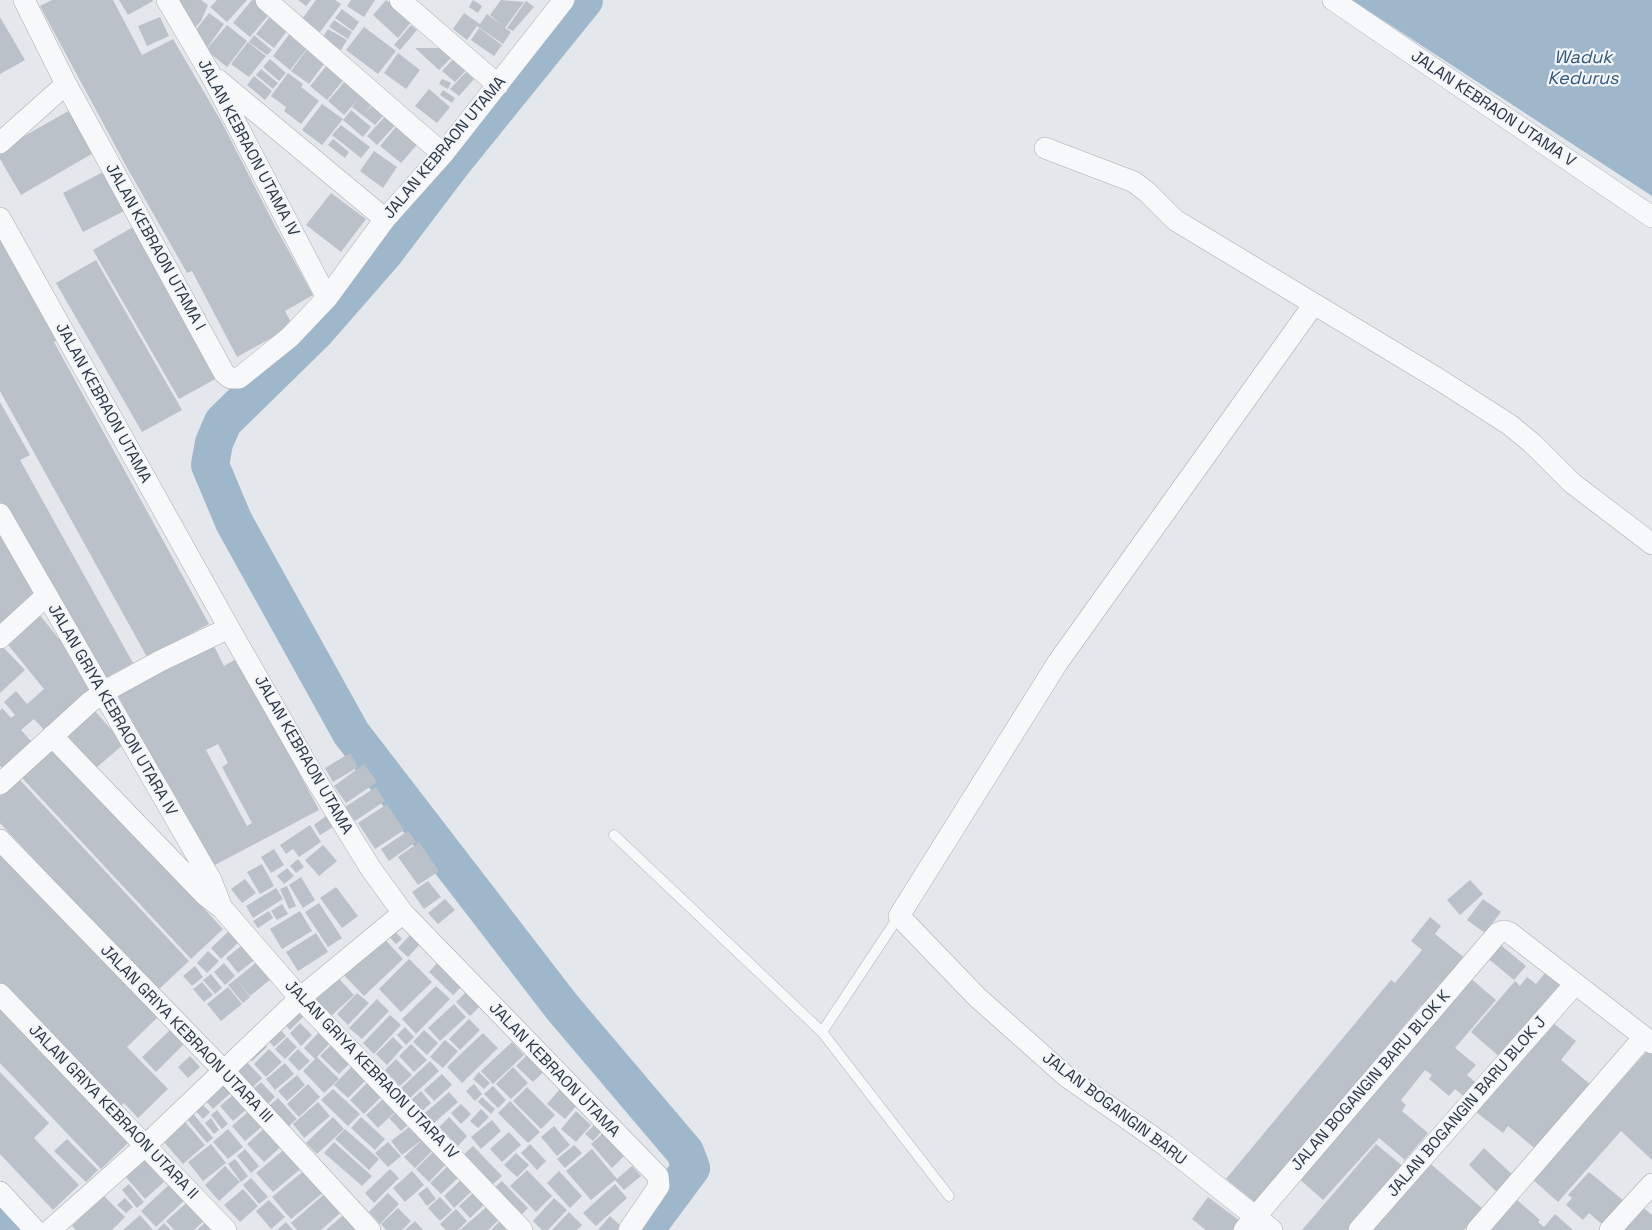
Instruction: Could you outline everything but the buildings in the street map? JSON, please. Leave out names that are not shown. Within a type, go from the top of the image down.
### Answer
[{"type":"street","name":"JALAN KEBRAON UTAMA I","points":[[24,0],[66,84],[224,373],[230,378],[239,378],[290,338],[327,298]]},
{"type":"street","name":"JALAN KEBRAON UTAMA IV","points":[[166,0],[211,75],[327,298]]},
{"type":"street","points":[[266,0],[443,154]]},
{"type":"street","points":[[400,0],[498,85]]},
{"type":"street","name":"JALAN KEBRAON UTAMA V","points":[[1333,0],[1652,217]]},
{"type":"street","name":"JALAN KEBRAON UTAMA","points":[[327,298],[385,219],[443,154],[498,85],[554,4]]},
{"type":"street","points":[[211,75],[385,219]]},
{"type":"street","points":[[0,143],[66,84]]},
{"type":"street","points":[[1045,148],[1134,182],[1147,192],[1175,220],[1510,425],[1533,444],[1572,484],[1652,544]]},
{"type":"street","name":"JALAN KEBRAON UTAMA","points":[[0,218],[229,628],[359,851],[403,913],[658,1176],[659,1186],[630,1230]]},
{"type":"street","points":[[899,916],[1058,662],[1302,296]]},
{"type":"street","name":"JALAN GRIYA KEBRAON UTARA IV","points":[[0,514],[211,880],[222,908]]},
{"type":"street","points":[[0,638],[46,596]]},
{"type":"street","points":[[0,784],[102,693],[160,661],[229,628]]},
{"type":"street","name":"JALAN GRIYA KEBRAON UTARA IV","points":[[52,736],[205,895],[222,908],[300,998],[522,1230]]},
{"type":"street","name":"JALAN GRIYA KEBRAON UTARA III","points":[[0,840],[223,1070],[370,1230]]},
{"type":"street","points":[[50,1230],[146,1145],[300,998],[403,913]]},
{"type":"street","name":"JALAN BOGANGIN BARU","points":[[899,916],[977,997],[1067,1077],[1166,1146],[1257,1225]]},
{"type":"street","name":"JALAN BOGANGIN BARU BLOK K","points":[[1257,1225],[1498,933],[1504,931],[1510,933],[1575,984]]},
{"type":"street","points":[[1477,1230],[1648,1040],[1575,984]]},
{"type":"street","name":"JALAN BOGANGIN BARU BLOK J","points":[[1359,1230],[1575,984]]},
{"type":"street","name":"JALAN GRIYA KEBRAON UTARA II","points":[[0,994],[226,1230]]},
{"type":"street","points":[[1610,1230],[1652,1184]]},
{"type":"street","points":[[0,1192],[35,1230]]},
{"type":"lane","points":[[614,835],[822,1032],[949,1196]]},
{"type":"lane","points":[[822,1032],[899,916]]},
{"type":"water","name":"Waduk Kedurus","points":[[1352,0],[1652,0],[1652,196]]},
{"type":"waterway","points":[[584,0],[453,162],[384,253],[315,332],[223,422],[214,443],[210,465],[234,522],[351,733],[562,1007],[685,1152],[691,1168],[645,1230]]},
{"type":"waterway","points":[[0,1220],[9,1230]]}]
